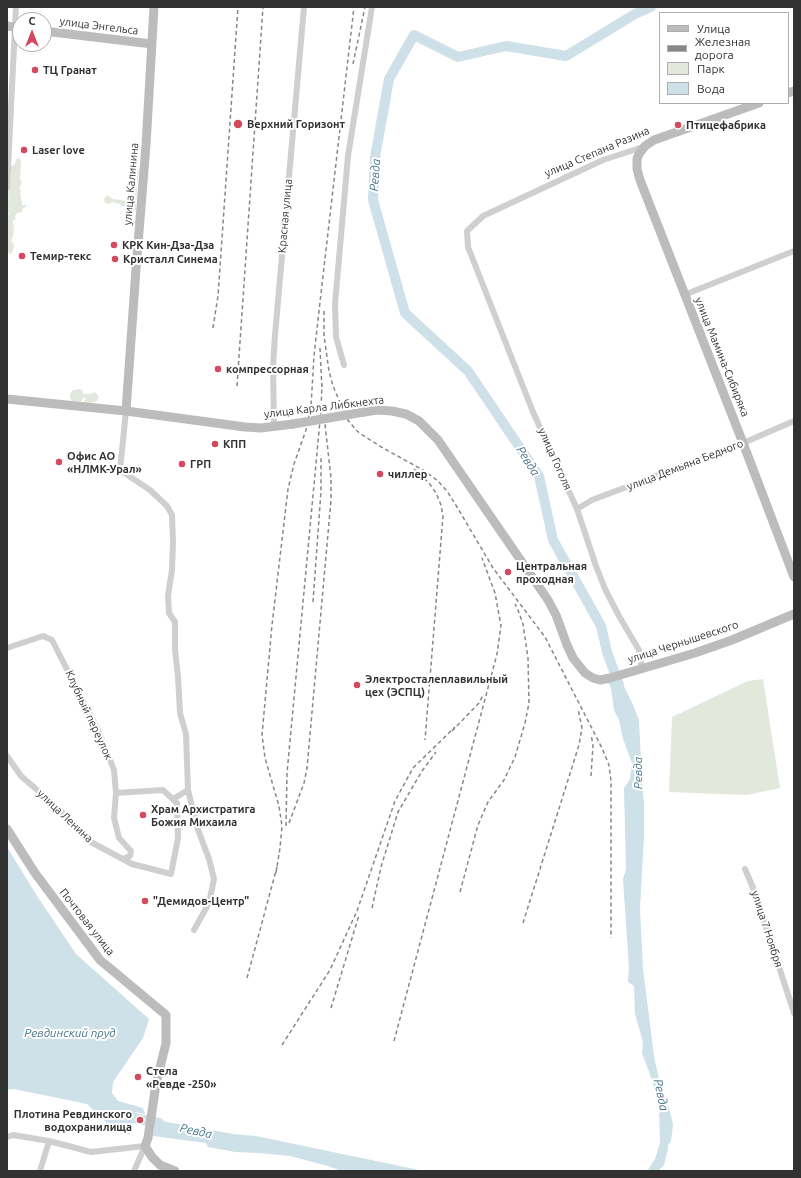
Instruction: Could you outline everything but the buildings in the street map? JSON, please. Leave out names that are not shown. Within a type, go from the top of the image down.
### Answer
[{"type":"street","name":"улица Калинина","points":[[126,411],[146,145],[154,7]]},
{"type":"street","name":"Красная улица","points":[[274,426],[273,374],[275,340],[304,7]]},
{"type":"street","points":[[344,365],[336,337],[335,304],[348,156],[372,7]]},
{"type":"street","name":"улица Энгельса","points":[[52,32],[152,44]]},
{"type":"street","points":[[7,187],[13,52]]},
{"type":"street","name":"улица Степана Разина","points":[[468,247],[467,231],[483,216],[603,160],[645,146],[662,137],[756,104]]},
{"type":"street","name":"улица Мамина-Сибиряка","points":[[645,146],[637,159],[637,169],[640,180],[794,577]]},
{"type":"street","name":"улица Гоголя","points":[[468,247],[533,412],[577,509],[605,589],[619,616],[640,650],[641,656],[637,670]]},
{"type":"street","points":[[684,295],[794,251]]},
{"type":"street","name":"улица Карла Либкнехта","points":[[7,399],[126,411],[261,428],[364,412],[385,410],[406,414],[419,421],[431,432],[548,600],[556,615],[570,652],[578,664],[589,676],[600,680]]},
{"type":"street","points":[[126,411],[120,470],[150,490],[167,506],[172,514],[172,570],[168,596],[169,613],[175,622],[175,650],[180,713],[186,734],[188,790],[197,827],[209,859],[214,879],[209,903],[194,930]]},
{"type":"street","name":"улица Демьяна Бедного","points":[[577,509],[601,497],[743,443],[794,421]]},
{"type":"street","name":"улица Чернышевского","points":[[600,680],[732,640],[794,614]]},
{"type":"street","name":"Клубный переулок","points":[[7,648],[43,636],[52,640],[98,730],[114,770],[116,793],[114,818],[119,838],[131,851],[130,856],[123,859]]},
{"type":"street","name":"улица Ленина","points":[[7,756],[21,776],[59,809],[89,841],[132,864],[171,874],[178,838],[177,803],[173,799]]},
{"type":"street","points":[[116,793],[163,790],[173,799],[188,790]]},
{"type":"street","name":"Почтовая улица","points":[[7,829],[35,873],[100,960],[166,1015],[166,1044],[156,1084],[146,1142]]},
{"type":"street","name":"улица 7 Ноября","points":[[745,869],[754,890],[792,1002],[794,1013]]},
{"type":"street","points":[[7,1137],[13,1136],[49,1141],[91,1152],[146,1142]]},
{"type":"street","points":[[40,1171],[49,1141]]},
{"type":"street","points":[[134,1171],[146,1142]]},
{"type":"street","points":[[146,1142],[152,1157],[160,1165],[175,1171]]},
{"type":"green space","points":[[19,158],[21,160],[21,200],[22,205],[26,205],[26,207],[23,208],[23,211],[16,214],[15,220],[12,221],[14,225],[11,241],[14,244],[14,247],[12,253],[10,254],[7,250],[7,215],[9,214],[7,210],[7,200],[9,198],[7,195],[11,166],[15,164],[16,159]]},
{"type":"green space","points":[[137,169],[139,171],[136,210],[132,212],[131,208]]},
{"type":"green space","points":[[106,196],[113,199],[127,201],[128,205],[122,206],[119,203],[113,202],[109,204],[105,203],[104,200]]},
{"type":"green space","points":[[73,390],[82,390],[83,394],[95,392],[99,397],[97,401],[85,403],[84,401],[86,399],[83,398],[80,402],[72,401],[70,394]]},
{"type":"green space","points":[[763,679],[780,788],[747,795],[669,792],[672,717],[748,681]]},
{"type":"water","points":[[620,678],[639,720],[644,803],[644,836],[640,909],[643,969],[654,1056],[667,1122],[668,1149],[664,1165],[658,1171],[647,1171],[655,1159],[660,1143],[659,1107],[652,1080],[642,1053],[643,1042],[635,1014],[634,986],[628,982],[629,968],[623,879],[626,869],[624,788],[630,779],[632,763],[623,739],[619,720],[614,710],[611,688],[608,682]]},
{"type":"water","name":"Ревдинский пруд","points":[[7,847],[37,896],[76,954],[149,1019],[143,1038],[113,1082],[112,1093],[118,1101],[143,1108],[145,1114],[135,1112],[130,1135],[107,1123],[87,1104],[14,1089],[7,1090]]},
{"type":"water","points":[[156,1120],[233,1134],[256,1136],[424,1171],[341,1171],[290,1156],[235,1152],[208,1147],[206,1143],[153,1136]]},
{"type":"waterway","name":"Ревда","points":[[619,685],[607,652],[601,626],[553,540],[539,476],[468,371],[405,313],[373,200],[375,157],[389,79],[414,35],[458,57],[506,46],[566,56],[635,14],[651,7]]},
{"type":"waterway","name":"Ревда","points":[[664,1109],[668,1125],[666,1140]]},
{"type":"waterway","name":"Ревда","points":[[122,1113],[134,1118],[159,1123]]},
{"type":"railway","points":[[213,328],[218,296],[238,7]]},
{"type":"railway","points":[[237,386],[263,7]]},
{"type":"railway","points":[[276,873],[282,826],[279,806],[265,758],[262,735],[272,625],[288,489],[294,464],[306,430],[311,406],[314,356],[354,7]]},
{"type":"railway","points":[[353,64],[365,7]]},
{"type":"railway","points":[[324,311],[324,336],[329,371],[333,386],[347,419],[357,431],[383,448],[423,470],[438,481],[447,491],[493,568],[545,637],[602,748],[609,765],[611,781],[611,938]]},
{"type":"railway","points":[[320,348],[322,389]]},
{"type":"railway","points":[[286,826],[287,773],[321,410],[322,384]]},
{"type":"railway","points":[[289,823],[304,783],[307,768],[331,500],[331,478],[324,415]]},
{"type":"railway","points":[[313,602],[321,491],[321,455]]},
{"type":"railway","points":[[414,469],[429,483],[436,493],[441,505],[443,516],[425,740]]},
{"type":"railway","points":[[394,1041],[497,654],[501,626],[495,593],[482,558]]},
{"type":"railway","points":[[460,892],[478,825],[488,802],[504,780],[515,757],[529,703],[528,658],[523,624],[515,604]]},
{"type":"railway","points":[[452,731],[479,703],[483,695]]},
{"type":"railway","points":[[523,923],[579,745],[582,728],[578,709]]},
{"type":"railway","points":[[282,1045],[330,970],[357,911],[395,801],[413,768],[455,727]]},
{"type":"railway","points":[[591,734],[593,745],[591,776]]},
{"type":"railway","points":[[372,908],[381,867],[398,812],[422,771],[436,752]]},
{"type":"railway","points":[[247,978],[277,867]]},
{"type":"railway","points":[[331,1008],[359,915]]},
{"type":"place","name":"ТЦ Гранат","points":[[35,70]]},
{"type":"place","name":"Верхний Горизонт","points":[[238,124]]},
{"type":"place","name":"Птицефабрика","points":[[678,125]]},
{"type":"place","name":"Laser love","points":[[24,150]]},
{"type":"place","name":"КРК Кин-Дза-Дза","points":[[114,245]]},
{"type":"place","name":"Темир-текс","points":[[22,256]]},
{"type":"place","name":"Кристалл Синема","points":[[115,259]]},
{"type":"place","name":"компрессорная","points":[[218,369]]},
{"type":"place","name":"КПП","points":[[215,444]]},
{"type":"place","name":"Офис АО «НЛМК-Урал»","points":[[59,462]]},
{"type":"place","name":"ГРП","points":[[182,464]]},
{"type":"place","name":"чиллер","points":[[380,474]]},
{"type":"place","name":"Центральная проходная","points":[[508,572]]},
{"type":"place","name":"Электросталеплавильный цех (ЭСПЦ)","points":[[357,685]]},
{"type":"place","name":"Храм Архистратига Божия Михаила","points":[[143,815]]},
{"type":"place","name":"\"Демидов-Центр\"","points":[[145,901]]},
{"type":"place","name":"Стела «Ревде -250»","points":[[138,1077]]},
{"type":"place","name":"Плотина Ревдинского водохранилища","points":[[140,1120]]}]
